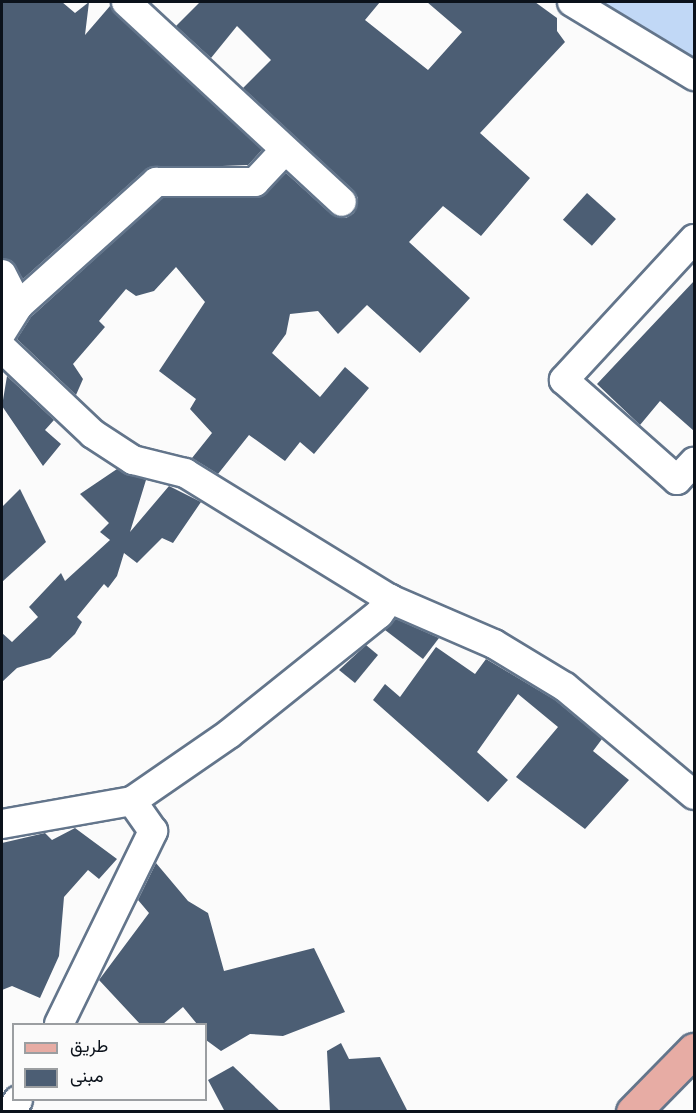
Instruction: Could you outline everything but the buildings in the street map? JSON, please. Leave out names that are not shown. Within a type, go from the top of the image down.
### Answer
[{"type":"main road","points":[[633,1112],[694,1050]]},
{"type":"street","points":[[126,2],[284,151],[342,202]]},
{"type":"street","points":[[572,2],[694,76]]},
{"type":"street","points":[[2,332],[18,306],[156,182],[255,182],[284,151]]},
{"type":"street","points":[[694,239],[564,380],[677,480],[694,462]]},
{"type":"street","points":[[2,274],[18,306]]},
{"type":"street","points":[[2,348],[101,440],[133,460],[185,473],[390,599],[494,644],[565,687],[694,795]]},
{"type":"street","points":[[2,824],[132,801],[229,734],[379,614],[390,599]]},
{"type":"street","points":[[59,1023],[153,831],[132,801]]},
{"type":"shaded area","points":[[598,2],[694,2],[694,65]]}]
